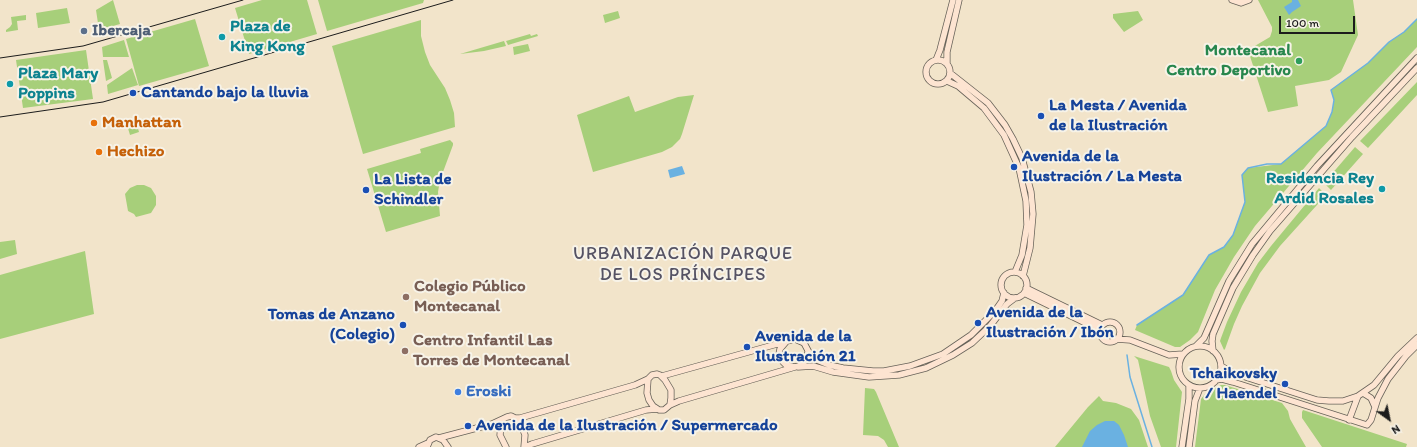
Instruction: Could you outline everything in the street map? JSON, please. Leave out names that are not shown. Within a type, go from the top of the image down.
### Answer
[{"type":"street","points":[[936,60],[953,0]]},
{"type":"street","points":[[947,81],[950,73],[947,63],[947,52],[959,0]]},
{"type":"street","points":[[1232,0],[1241,3],[1249,0]]},
{"type":"street","points":[[1196,346],[1204,338],[1229,281],[1252,244],[1316,166],[1417,58]]},
{"type":"street","points":[[947,63],[942,60],[936,60],[929,64],[926,68],[927,78],[931,82],[937,84],[947,81],[958,86],[984,108],[1005,138],[1019,168],[1026,201],[1027,225],[1022,255],[1016,272]]},
{"type":"street","points":[[1213,351],[1212,339],[1220,316],[1233,288],[1253,255],[1292,205],[1344,145],[1417,68]]},
{"type":"street","points":[[950,73],[988,103],[1005,125],[1022,158],[1031,192],[1033,214],[1030,248],[1023,276]]},
{"type":"street","points":[[662,376],[795,339],[804,343],[814,360],[843,368],[879,371],[910,366],[942,354],[971,335],[1002,301],[1004,293],[1001,285],[1002,280],[1009,273],[1016,272],[1023,276],[1026,282],[1025,291],[1007,304],[990,326],[972,343],[953,355],[926,368],[899,375],[869,377],[833,372],[813,366],[786,366],[780,358],[780,349],[786,342]]},
{"type":"street","points":[[1025,291],[1101,328]]},
{"type":"street","points":[[1004,293],[1015,298]]},
{"type":"street","points":[[1120,330],[1119,335],[1112,342],[1105,340],[1100,335],[1101,328],[1106,322],[1112,322],[1117,325],[1130,340]]},
{"type":"street","points":[[1221,366],[1233,373],[1314,399],[1335,401],[1349,399],[1360,394],[1379,381],[1398,356],[1417,338]]},
{"type":"street","points":[[1116,339],[1130,340],[1169,355],[1178,364],[1181,376],[1189,385],[1200,388],[1207,386],[1216,380],[1220,374],[1221,366],[1218,356],[1207,347],[1196,346],[1190,348],[1183,354],[1178,364]]},
{"type":"street","points":[[1216,380],[1226,380],[1367,425],[1371,420],[1388,379],[1406,356],[1417,345]]},
{"type":"street","points":[[515,418],[524,432],[525,447],[646,410],[664,410],[670,405],[679,401],[797,367],[802,365],[807,359],[808,351]]},
{"type":"street","points":[[1169,355],[1183,354]]},
{"type":"street","points":[[420,447],[427,445],[433,438],[451,436],[503,420],[507,417],[515,418],[635,385],[648,379],[653,374],[662,376],[667,382],[670,389],[670,405]]},
{"type":"street","points":[[648,379],[646,389],[647,395],[650,402],[656,409]]},
{"type":"street","points":[[1182,447],[1189,396],[1189,385]]},
{"type":"street","points":[[1189,447],[1195,400],[1200,388]]},
{"type":"street","points":[[1360,394],[1371,398],[1375,408]]},
{"type":"street","points":[[1349,420],[1360,394]]},
{"type":"street","points":[[503,420],[500,428],[500,435],[506,447]]},
{"type":"street","points":[[440,438],[448,447]]},
{"type":"green space","points":[[113,0],[120,24],[99,30],[96,10]]},
{"type":"green space","points":[[262,0],[307,0],[317,34],[249,54],[235,8]]},
{"type":"green space","points":[[318,0],[424,0],[423,3],[327,31]]},
{"type":"green space","name":"Montecanal Centro Deportivo","points":[[1258,0],[1353,0],[1358,35],[1341,72],[1329,80],[1295,86],[1298,106],[1268,112],[1248,50],[1270,37],[1272,31],[1272,27]]},
{"type":"green space","points":[[67,8],[70,23],[38,28],[36,13]]},
{"type":"green space","points":[[618,11],[620,18],[605,23],[603,15]]},
{"type":"green space","points":[[1138,11],[1143,20],[1124,32],[1113,18],[1113,14]]},
{"type":"green space","points":[[26,15],[26,20],[17,21],[18,30],[6,32],[12,24],[11,17]]},
{"type":"green space","points":[[195,19],[209,66],[139,86],[126,39]]},
{"type":"green space","points":[[1417,19],[1417,47],[1317,153],[1255,226],[1234,257],[1215,290],[1198,332],[1180,347],[1175,347],[1135,330],[1137,325],[1183,295],[1209,255],[1224,247],[1233,235],[1245,202],[1242,175],[1248,168],[1281,164],[1326,126],[1332,112],[1334,100],[1331,90],[1368,63],[1389,42],[1404,32]]},
{"type":"green space","points":[[421,20],[421,36],[425,52],[430,65],[445,88],[450,100],[454,113],[455,127],[363,154],[332,46]]},
{"type":"green space","points":[[530,34],[531,36],[537,34],[538,36],[508,45],[506,41]]},
{"type":"green space","points":[[124,40],[129,57],[103,57],[102,47]]},
{"type":"green space","points":[[504,41],[506,46],[460,54]]},
{"type":"green space","points":[[528,44],[530,51],[514,55],[513,47]]},
{"type":"green space","points":[[86,50],[93,99],[23,108],[16,60]]},
{"type":"green space","points":[[103,60],[107,60],[112,78],[106,81]]},
{"type":"green space","points":[[132,68],[138,85],[108,94],[107,85]]},
{"type":"green space","points":[[1417,82],[1417,95],[1368,148],[1360,141]]},
{"type":"green space","points":[[694,95],[680,139],[672,147],[662,152],[593,172],[577,115],[629,96],[635,112],[678,97]]},
{"type":"green space","points":[[136,122],[139,132],[130,135],[127,125]]},
{"type":"green space","points":[[450,140],[453,145],[440,180],[438,192],[440,216],[386,232],[367,169],[421,153],[420,149]]},
{"type":"green space","points":[[1355,147],[1363,154],[1331,190],[1324,183]]},
{"type":"green space","points":[[137,185],[144,185],[151,188],[156,196],[156,205],[151,213],[136,217],[128,211],[125,194],[130,188]]},
{"type":"green space","points":[[1319,188],[1326,195],[1280,246],[1260,273],[1242,306],[1224,350],[1220,341],[1227,322],[1241,292],[1258,263]]},
{"type":"green space","points":[[15,240],[17,254],[0,259],[0,242]]},
{"type":"green space","points":[[85,251],[94,314],[0,339],[0,275]]},
{"type":"green space","points":[[1134,356],[1169,367],[1174,380],[1182,392],[1176,447],[1161,447],[1150,416],[1138,360]]},
{"type":"green space","points":[[1221,385],[1282,403],[1288,411],[1290,419],[1306,447],[1195,447],[1201,399],[1205,394]]},
{"type":"green space","points":[[865,388],[874,389],[876,392],[899,447],[888,447],[884,440],[878,436],[863,435]]},
{"type":"green space","points":[[1099,396],[1103,401],[1116,403],[1131,409],[1139,420],[1148,447],[1055,447]]},
{"type":"green space","points":[[1303,410],[1407,444],[1406,447],[1322,447],[1302,418]]},
{"type":"water","points":[[1292,0],[1298,0],[1301,6],[1289,15],[1284,7],[1292,2]]},
{"type":"water","points":[[682,166],[685,174],[670,178],[668,170]]},
{"type":"water","points":[[1105,421],[1114,421],[1119,425],[1128,447],[1082,447],[1090,431]]},
{"type":"waterway","points":[[1137,325],[1183,295],[1209,255],[1224,247],[1233,235],[1245,202],[1242,175],[1248,168],[1267,164],[1281,164],[1326,126],[1332,112],[1334,100],[1331,90],[1368,63],[1389,42],[1404,32],[1417,19]]},
{"type":"waterway","points":[[1127,355],[1130,377],[1152,447]]},
{"type":"tram line","points":[[0,58],[83,46],[243,0]]},
{"type":"tram line","points":[[0,117],[103,102],[453,0]]},
{"type":"place","name":"Ibercaja","points":[[84,31]]},
{"type":"place","name":"Plaza de King Kong","points":[[222,37]]},
{"type":"place","name":"Montecanal Centro Deportivo","points":[[1299,61]]},
{"type":"place","name":"Plaza Mary Poppins","points":[[10,84]]},
{"type":"place","name":"Cantando bajo la lluvia","points":[[133,93]]},
{"type":"place","name":"La Mesta / Avenida de la Ilustración","points":[[1041,116]]},
{"type":"place","name":"Manhattan","points":[[94,123]]},
{"type":"place","name":"Hechizo","points":[[99,152]]},
{"type":"place","name":"Avenida de la Ilustración / La Mesta","points":[[1014,167]]},
{"type":"place","name":"Residencia Rey Ardid Rosales","points":[[1382,189]]},
{"type":"place","name":"La Lista de Schindler","points":[[366,190]]},
{"type":"place","name":"Colegio Público Montecanal","points":[[406,297]]},
{"type":"place","name":"Avenida de la Ilustración / Ibón","points":[[978,323]]},
{"type":"place","name":"Tomas de Anzano (Colegio)","points":[[403,325]]},
{"type":"place","name":"Avenida de la Ilustración 21","points":[[747,347]]},
{"type":"place","name":"Centro Infantil Las Torres de Montecanal","points":[[405,351]]},
{"type":"place","name":"Tchaikovsky / Haendel","points":[[1285,384]]},
{"type":"place","name":"Eroski","points":[[458,392]]},
{"type":"place","name":"Avenida de la Ilustración / Supermercado","points":[[468,426]]},
{"type":"district","name":"URBANIZACIÓN PARQUE DE LOS PRÍNCIPES","points":[[683,264]]}]
